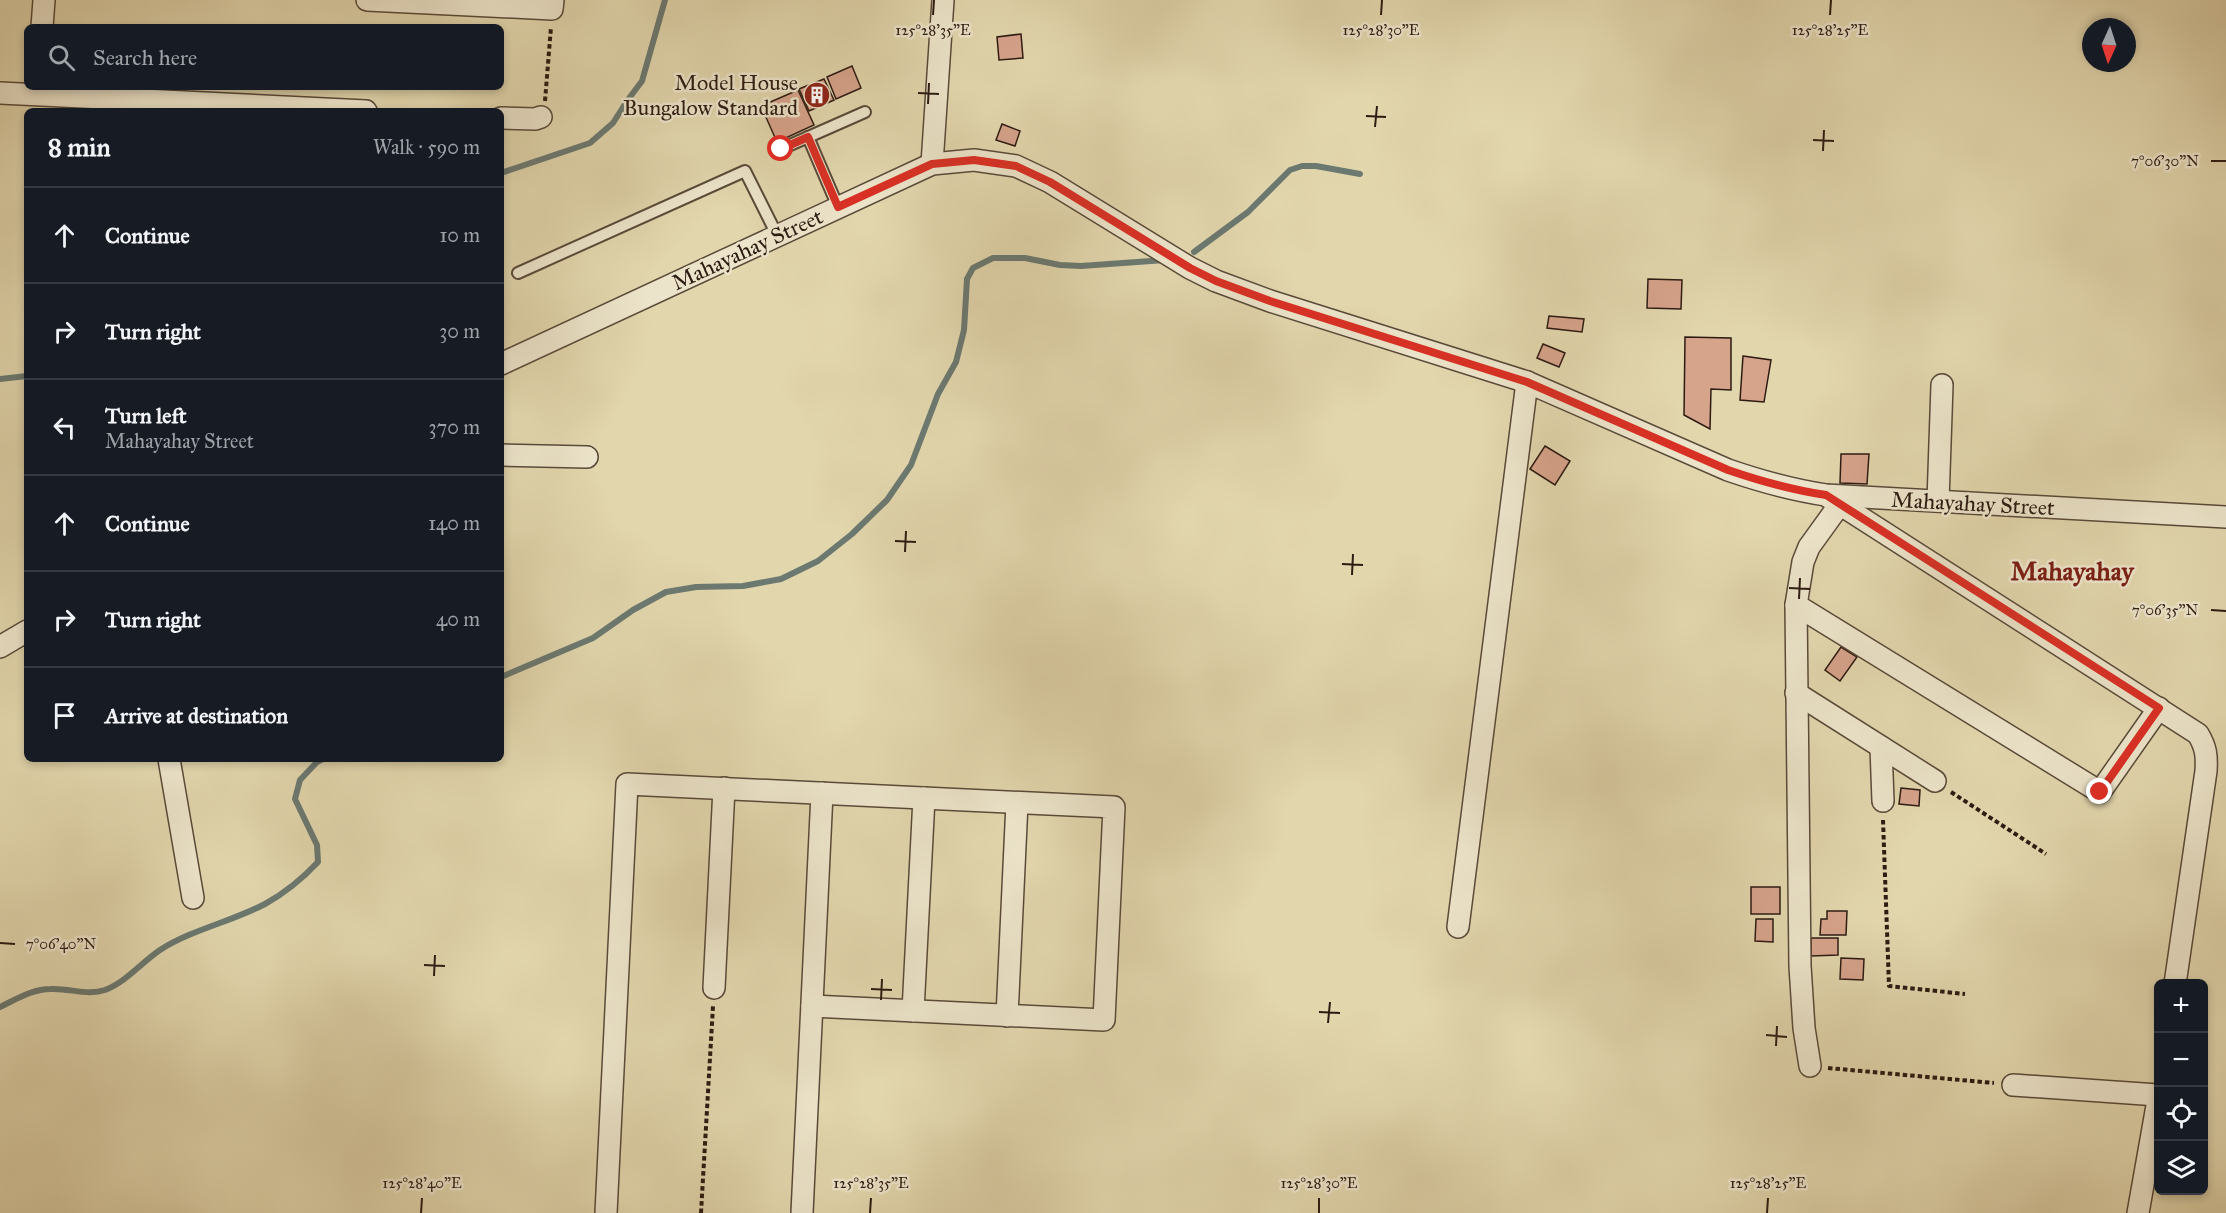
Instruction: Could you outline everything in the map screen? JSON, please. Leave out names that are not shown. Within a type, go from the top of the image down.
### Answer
[{"type":"street","points":[[42,24],[44,0]]},
{"type":"street","points":[[367,0],[552,4]]},
{"type":"street","points":[[932,164],[943,0]]},
{"type":"street","points":[[0,93],[39,91],[317,108]]},
{"type":"street","points":[[504,118],[542,117]]},
{"type":"street","name":"Mahayahay Street","points":[[504,363],[932,164],[974,160],[1016,166],[1050,182],[1190,268],[1216,281],[1270,301],[1527,382],[1728,470],[1795,491],[1833,500],[1938,501],[2226,517]]},
{"type":"street","points":[[1458,927],[1527,382]]},
{"type":"street","points":[[1938,501],[1942,385]]},
{"type":"street","points":[[504,455],[587,457]]},
{"type":"street","points":[[1810,1066],[1800,989],[1796,605],[1803,562],[1833,500],[2198,734],[2207,755],[2176,979]]},
{"type":"street","points":[[1796,605],[2100,792],[2159,708]]},
{"type":"street","points":[[0,647],[24,633]]},
{"type":"street","points":[[1796,693],[1935,781]]},
{"type":"street","points":[[1881,747],[1883,801]]},
{"type":"street","points":[[170,762],[193,898]]},
{"type":"street","points":[[606,1213],[627,784],[1114,807],[1104,1020],[812,1006]]},
{"type":"street","points":[[714,988],[724,788]]},
{"type":"street","points":[[802,1213],[822,793]]},
{"type":"street","points":[[914,1011],[924,798]]},
{"type":"street","points":[[1007,1016],[1017,802]]},
{"type":"street","points":[[2013,1085],[2154,1098]]},
{"type":"street","points":[[2138,1213],[2154,1121]]},
{"type":"lane","points":[[781,149],[865,112]]},
{"type":"lane","points":[[808,137],[838,207]]},
{"type":"lane","points":[[518,273],[745,171],[777,235]]},
{"type":"path","points":[[542,117],[552,4]]},
{"type":"path","points":[[1935,781],[2046,854]]},
{"type":"path","points":[[1883,801],[1889,986],[1965,994]]},
{"type":"path","points":[[701,1213],[714,988]]},
{"type":"path","points":[[1810,1066],[2013,1085]]},
{"type":"building","points":[[1021,34],[1023,58],[999,60],[997,37]]},
{"type":"building","points":[[852,66],[861,88],[836,99],[827,77]]},
{"type":"building","name":"Model House Bungalow Standard","points":[[824,79],[834,100],[809,111],[799,89]]},
{"type":"building","points":[[798,90],[814,125],[777,142],[761,106]]},
{"type":"building","points":[[1002,124],[1020,131],[1015,146],[996,140]]},
{"type":"building","points":[[1648,279],[1682,280],[1681,309],[1647,308]]},
{"type":"building","points":[[1549,316],[1584,319],[1582,332],[1547,328]]},
{"type":"building","points":[[1685,337],[1731,338],[1731,390],[1711,389],[1710,429],[1684,415]]},
{"type":"building","points":[[1543,344],[1565,353],[1559,367],[1537,358]]},
{"type":"building","points":[[1743,356],[1771,360],[1764,402],[1740,400]]},
{"type":"building","points":[[1545,446],[1570,461],[1555,485],[1530,469]]},
{"type":"building","points":[[1841,454],[1869,454],[1867,484],[1840,483]]},
{"type":"building","points":[[1841,647],[1857,657],[1840,681],[1825,670]]},
{"type":"building","points":[[1901,788],[1920,790],[1919,806],[1899,804]]},
{"type":"building","points":[[1751,887],[1780,887],[1780,914],[1751,914]]},
{"type":"building","points":[[1827,911],[1847,911],[1846,935],[1820,935],[1821,919],[1827,919]]},
{"type":"building","points":[[1756,919],[1773,919],[1773,942],[1755,941]]},
{"type":"building","points":[[1811,938],[1838,938],[1838,955],[1811,956]]},
{"type":"building","points":[[1841,958],[1864,959],[1863,980],[1840,979]]},
{"type":"waterway","points":[[504,172],[590,143],[613,123],[642,81],[665,0]]},
{"type":"waterway","points":[[1194,252],[1248,212],[1290,170],[1302,166],[1316,166],[1360,174]]},
{"type":"waterway","points":[[504,676],[593,638],[633,610],[666,592],[696,587],[743,586],[781,579],[818,561],[852,534],[887,500],[911,465],[938,394],[956,362],[964,330],[967,279],[973,268],[993,258],[1025,258],[1060,265],[1081,266],[1165,260]]},
{"type":"waterway","points":[[0,379],[24,376]]},
{"type":"waterway","points":[[0,1007],[44,989],[85,992],[105,990],[134,972],[160,950],[199,931],[252,910],[287,890],[318,862],[317,845],[295,799],[300,780],[317,762]]},
{"type":"place","name":"Model House Bungalow Standard","points":[[817,95]]},
{"type":"district","name":"Mahayahay","points":[[2072,571]]},
{"type":"route","points":[[781,149],[808,137],[838,207],[932,164],[974,160],[1016,166],[1050,182],[1190,268],[1216,281],[1270,301],[1527,382],[1728,470],[1795,491],[1826,495],[2159,708],[2100,792]]}]
